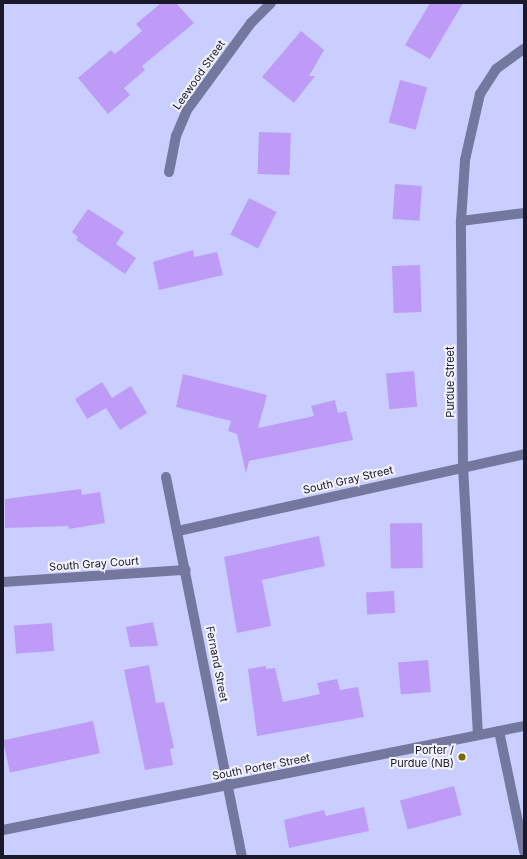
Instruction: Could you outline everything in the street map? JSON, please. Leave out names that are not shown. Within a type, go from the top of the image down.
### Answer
[{"type":"street","name":"Leewood Street","points":[[169,172],[176,136],[187,110],[251,23],[271,3]]},
{"type":"street","name":"Purdue Street","points":[[478,735],[462,466],[461,221],[465,160],[480,94],[496,69],[524,49]]},
{"type":"street","points":[[461,221],[524,213]]},
{"type":"street","name":"South Gray Street","points":[[178,531],[462,466],[524,454]]},
{"type":"street","name":"Fernand Street","points":[[166,477],[186,570],[242,856]]},
{"type":"street","name":"South Gray Court","points":[[3,582],[186,570]]},
{"type":"street","name":"South Porter Street","points":[[3,830],[524,726]]},
{"type":"street","points":[[499,731],[524,851]]},
{"type":"building","points":[[161,3],[176,3],[194,23],[142,66],[145,70],[124,88],[130,95],[108,114],[78,78],[111,50],[115,54],[142,31],[136,24]]},
{"type":"building","points":[[430,3],[463,3],[430,59],[405,45]]},
{"type":"building","points":[[301,31],[324,50],[309,76],[315,76],[294,103],[262,77]]},
{"type":"building","points":[[400,80],[427,87],[416,130],[389,123]]},
{"type":"building","points":[[259,132],[291,133],[290,175],[258,174]]},
{"type":"building","points":[[395,184],[422,186],[419,221],[393,219]]},
{"type":"building","points":[[249,198],[277,212],[258,249],[230,235]]},
{"type":"building","points":[[88,209],[124,232],[116,244],[136,258],[125,274],[76,240],[78,237],[72,232]]},
{"type":"building","points":[[193,250],[194,257],[217,252],[223,275],[159,290],[153,262]]},
{"type":"building","points":[[420,265],[422,312],[394,313],[392,266]]},
{"type":"building","points":[[414,371],[417,407],[389,409],[386,373]]},
{"type":"building","points":[[183,374],[267,395],[258,428],[314,416],[311,406],[335,400],[338,413],[346,411],[353,440],[249,461],[246,473],[237,434],[228,431],[231,421],[176,407]]},
{"type":"building","points":[[102,382],[112,398],[131,386],[147,413],[120,430],[106,408],[87,419],[75,399]]},
{"type":"building","points":[[81,489],[82,495],[100,492],[105,523],[69,529],[68,526],[5,528],[5,499]]},
{"type":"building","points":[[422,523],[423,568],[391,569],[390,524]]},
{"type":"building","points":[[319,536],[325,566],[262,580],[271,626],[237,633],[224,557]]},
{"type":"building","points":[[394,591],[395,613],[367,614],[366,592]]},
{"type":"building","points":[[153,622],[158,646],[130,647],[126,627]]},
{"type":"building","points":[[52,623],[54,651],[16,654],[14,626]]},
{"type":"building","points":[[428,660],[431,692],[401,694],[398,663]]},
{"type":"building","points":[[149,665],[156,703],[164,702],[174,748],[170,749],[173,765],[145,770],[124,670]]},
{"type":"building","points":[[266,666],[266,669],[275,668],[283,702],[320,694],[317,683],[337,679],[340,690],[358,687],[364,717],[257,736],[248,669]]},
{"type":"building","points":[[93,721],[100,753],[10,772],[3,740]]},
{"type":"building","points":[[454,786],[462,815],[408,829],[400,800]]},
{"type":"building","points":[[364,807],[369,831],[289,848],[284,820],[324,810],[326,816]]},
{"type":"place","name":"Porter / Purdue (NB)","points":[[462,757]]}]
